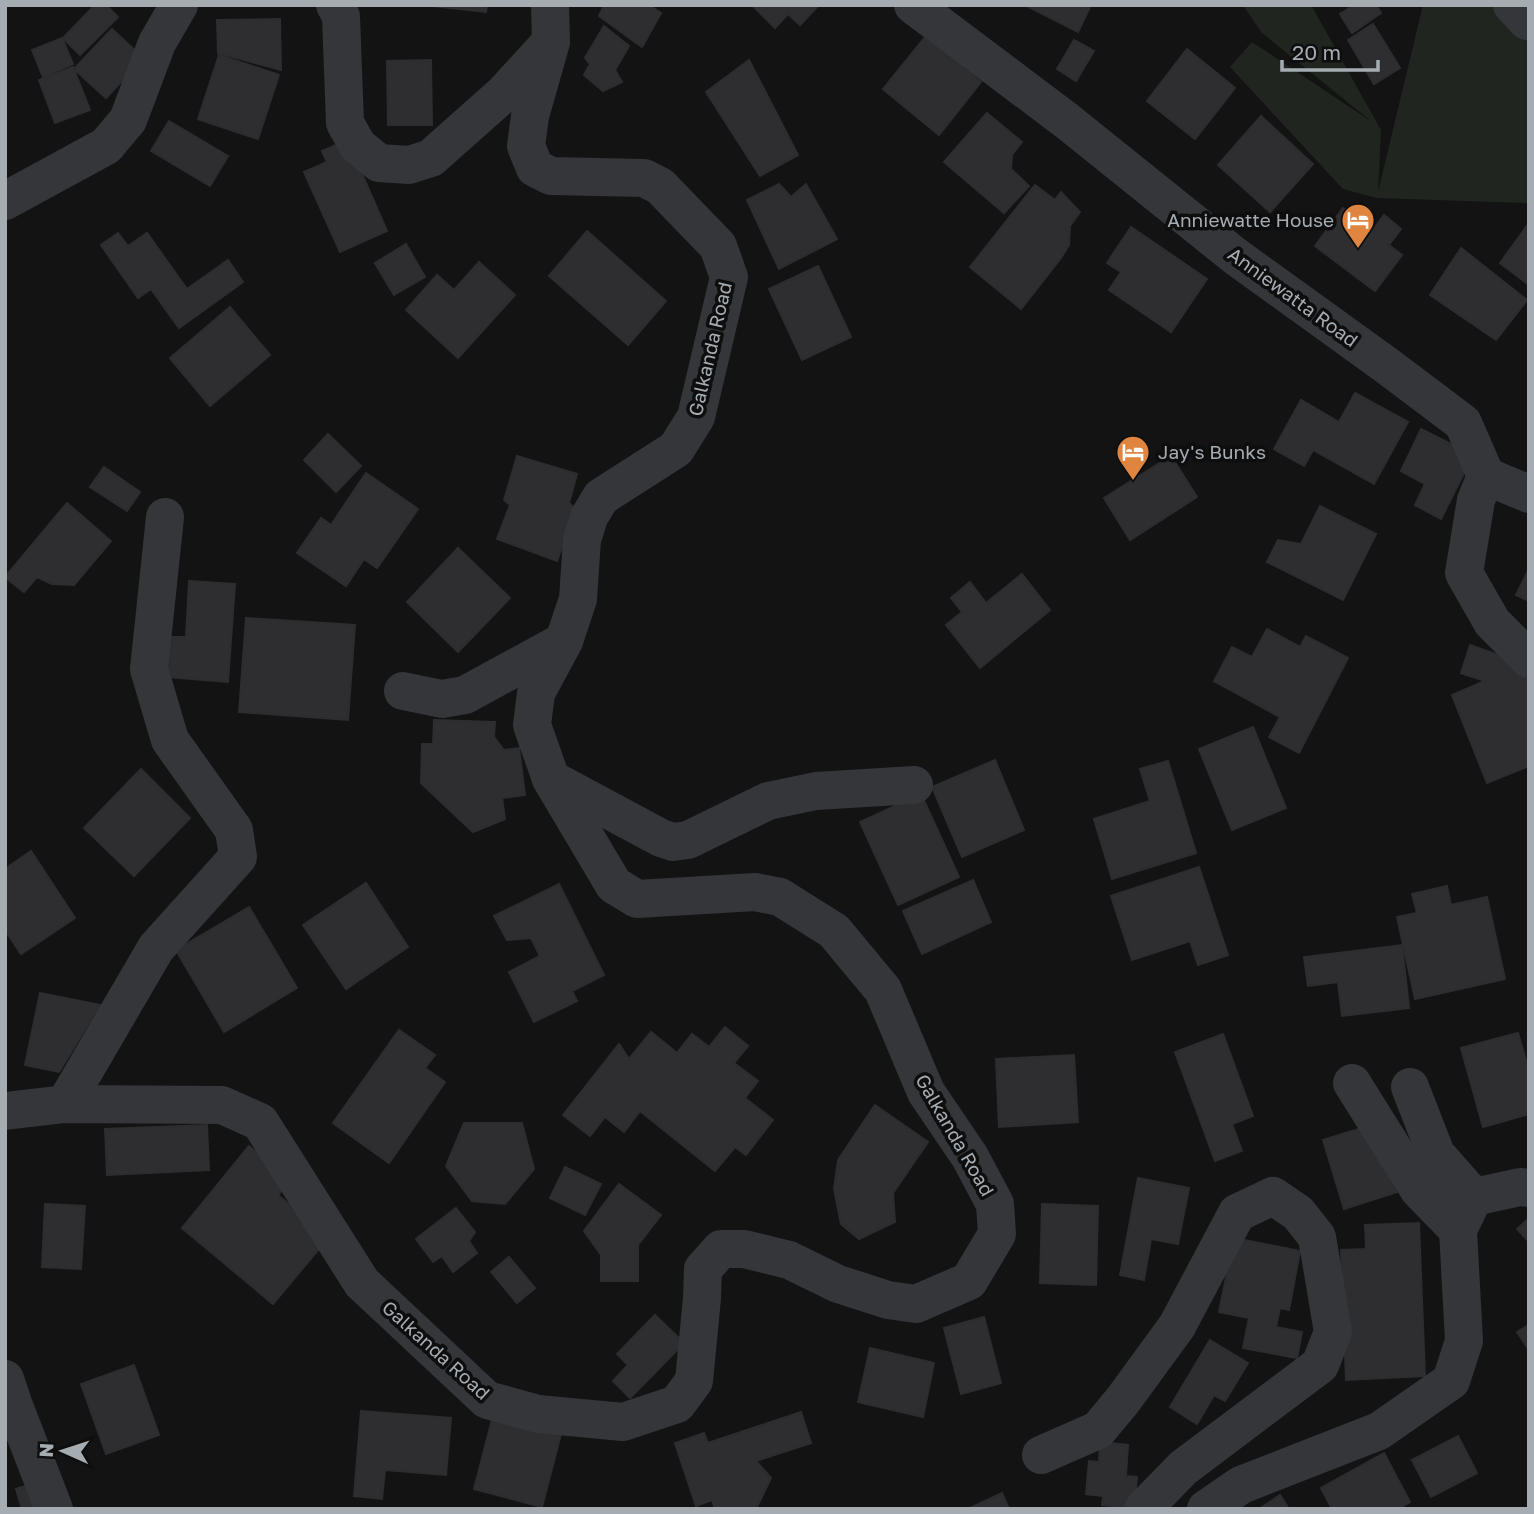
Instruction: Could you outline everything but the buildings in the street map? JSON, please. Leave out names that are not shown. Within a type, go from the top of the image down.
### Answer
[{"type":"street","points":[[5,201],[106,146],[128,120],[157,43],[179,5]]},
{"type":"street","points":[[335,5],[341,16],[345,123],[358,146],[379,163],[409,165],[431,158],[503,94],[550,23]]},
{"type":"street","points":[[1512,5],[1529,21]]},
{"type":"street","name":"Anniewatta Road","points":[[915,6],[1067,121],[1235,256],[1462,423],[1486,476]]},
{"type":"street","name":"Galkanda Road","points":[[5,1111],[65,1104],[222,1105],[260,1122],[362,1283],[487,1400],[538,1414],[623,1422],[677,1404],[694,1381],[704,1269],[721,1249],[744,1249],[789,1260],[838,1284],[888,1300],[916,1304],[968,1281],[996,1234],[995,1203],[970,1157],[926,1092],[883,990],[834,931],[780,897],[755,892],[637,899],[614,885],[551,779],[532,724],[536,693],[564,641],[578,599],[582,540],[589,517],[601,497],[676,449],[696,417],[729,278],[718,246],[660,186],[644,178],[551,176],[535,167],[526,146],[550,23]]},
{"type":"street","points":[[1529,494],[1486,476],[1476,500],[1464,573],[1492,622],[1529,659]]},
{"type":"street","points":[[65,1104],[156,948],[238,857],[234,830],[170,740],[149,669],[165,517]]},
{"type":"street","points":[[403,691],[442,699],[465,695],[564,641]]},
{"type":"street","points":[[551,779],[673,842],[688,840],[768,801],[816,791],[914,785]]},
{"type":"street","points":[[1353,1083],[1419,1190],[1466,1214]]},
{"type":"street","points":[[1206,1509],[1241,1485],[1379,1431],[1451,1381],[1464,1341],[1466,1214],[1436,1154],[1410,1087]]},
{"type":"street","points":[[1466,1214],[1520,1187],[1529,1188]]},
{"type":"street","points":[[1041,1455],[1098,1430],[1177,1326],[1237,1213],[1273,1196],[1298,1213],[1317,1237],[1333,1332],[1320,1365],[1183,1468],[1143,1509]]},
{"type":"street","points":[[5,1379],[54,1509]]},
{"type":"shaded area","points":[[1243,5],[1311,5],[1381,130],[1378,192],[1423,5],[1529,5],[1529,203],[1377,198],[1343,189],[1230,67],[1252,42],[1372,122],[1262,33]]},
{"type":"place","name":"Anniewatte House","points":[[1358,250]]},
{"type":"place","name":"Jay's Bunks","points":[[1133,482]]}]
